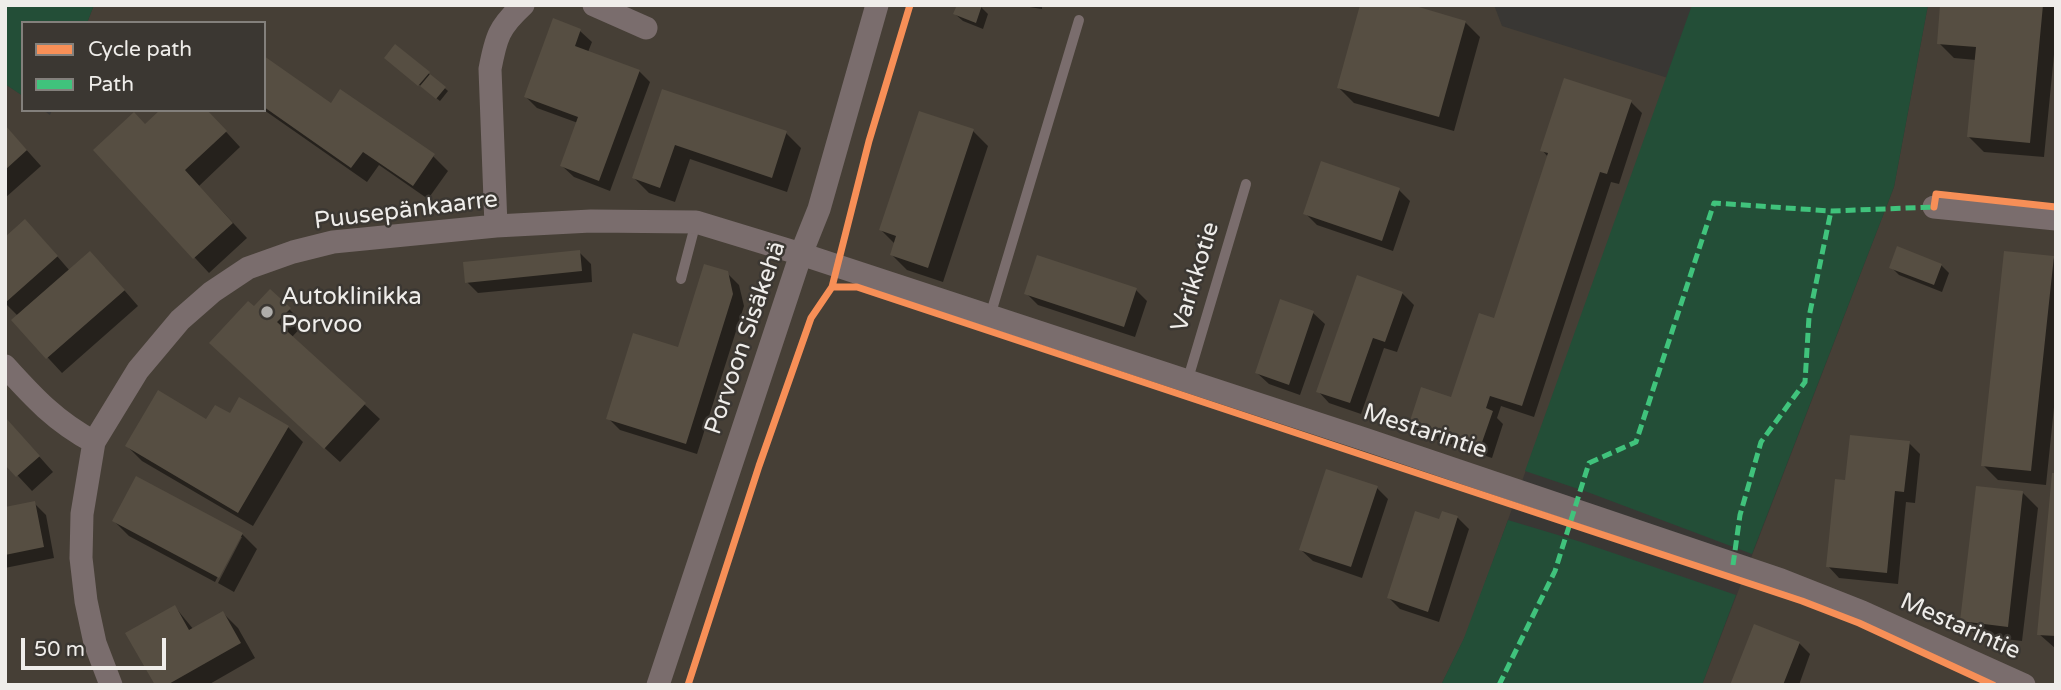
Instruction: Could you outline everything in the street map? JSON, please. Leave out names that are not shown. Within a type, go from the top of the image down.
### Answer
[{"type":"street","points":[[496,226],[490,69],[495,43],[505,22],[523,5]]},
{"type":"street","points":[[594,5],[646,28]]},
{"type":"street","name":"Porvoon Sisäkehä","points":[[658,685],[801,254],[819,209],[877,5]]},
{"type":"street","points":[[1934,208],[2056,219]]},
{"type":"street","name":"Puusepänkaarre","points":[[111,685],[95,643],[81,558],[82,514],[93,442],[138,370],[180,320],[212,292],[248,268],[293,252],[333,242],[591,220],[696,222],[801,254]]},
{"type":"street","name":"Mestarintie","points":[[801,254],[1380,444],[1781,580],[1862,612],[2024,685]]},
{"type":"street","points":[[5,366],[35,399],[67,428],[93,442]]},
{"type":"lane","points":[[990,316],[1079,20]]},
{"type":"lane","name":"Varikkotie","points":[[1187,382],[1246,184]]},
{"type":"lane","points":[[681,279],[696,222]]},
{"type":"shaded area","points":[[94,5],[1494,5],[1502,26],[1668,78],[1467,633],[1441,685],[5,685],[5,84],[21,95],[21,112],[46,112],[50,115],[51,112],[266,112],[266,21],[88,21]]},
{"type":"shaded area","points":[[1928,5],[2056,5],[2056,685],[1702,685],[1894,187]]},
{"type":"green space","points":[[5,5],[94,5],[88,21],[21,21],[21,95],[5,84]]},
{"type":"green space","points":[[1692,5],[1928,5],[1894,187],[1752,554],[1525,471]]},
{"type":"green space","points":[[1508,520],[1736,595],[1702,685],[1441,685],[1464,638]]},
{"type":"building","points":[[957,5],[982,5],[976,23],[953,14]]},
{"type":"building","points":[[1360,5],[1412,5],[1466,21],[1439,117],[1337,88]]},
{"type":"building","points":[[1940,5],[2043,5],[2030,143],[1967,137],[1976,47],[1937,44]]},
{"type":"building","points":[[553,18],[581,29],[575,46],[640,70],[599,181],[560,166],[578,117],[524,97]]},
{"type":"building","points":[[395,44],[430,72],[418,86],[384,58]]},
{"type":"building","points":[[266,57],[331,103],[340,89],[435,154],[413,186],[363,152],[351,168],[266,108]]},
{"type":"building","points":[[430,74],[446,87],[436,99],[420,86]]},
{"type":"building","points":[[1564,78],[1632,100],[1607,174],[1600,172],[1522,406],[1490,396],[1486,408],[1493,411],[1480,448],[1409,424],[1421,387],[1451,397],[1479,313],[1494,318],[1548,153],[1540,151]]},
{"type":"building","points":[[662,89],[787,131],[772,178],[675,145],[660,188],[632,178]]},
{"type":"building","points":[[919,111],[974,129],[928,268],[890,255],[896,236],[879,230]]},
{"type":"building","points":[[134,112],[145,124],[158,112],[209,112],[227,131],[185,170],[233,223],[193,259],[93,150]]},
{"type":"building","points":[[5,125],[27,150],[5,170]]},
{"type":"building","points":[[1321,161],[1400,188],[1382,241],[1303,214]]},
{"type":"building","points":[[25,219],[58,256],[5,303],[5,237]]},
{"type":"building","points":[[1897,246],[1942,264],[1934,285],[1889,268]]},
{"type":"building","points":[[580,250],[582,271],[465,283],[463,262]]},
{"type":"building","points":[[90,251],[125,290],[46,359],[11,320]]},
{"type":"building","points":[[2004,251],[2054,256],[2031,471],[1981,466]]},
{"type":"building","points":[[1037,255],[1137,288],[1124,327],[1024,294]]},
{"type":"building","points":[[704,264],[728,271],[733,294],[686,444],[606,419],[633,333],[678,347]]},
{"type":"building","points":[[1357,275],[1403,292],[1385,342],[1373,338],[1350,403],[1316,392]]},
{"type":"building","points":[[270,289],[291,308],[277,322],[366,403],[324,449],[209,343],[248,301],[254,306]]},
{"type":"building","points":[[1280,299],[1314,311],[1289,385],[1255,373]]},
{"type":"building","points":[[158,390],[206,419],[215,405],[230,413],[239,397],[289,426],[238,513],[125,446]]},
{"type":"building","points":[[5,417],[40,456],[16,477],[5,465]]},
{"type":"building","points":[[1850,435],[1910,441],[1904,492],[1895,491],[1887,573],[1826,567],[1835,479],[1845,480]]},
{"type":"building","points":[[1326,469],[1378,486],[1351,567],[1299,550]]},
{"type":"building","points":[[2052,473],[2056,473],[2056,636],[2037,635]]},
{"type":"building","points":[[136,476],[243,533],[219,578],[112,521]]},
{"type":"building","points":[[1976,486],[2023,491],[2008,627],[1960,621]]},
{"type":"building","points":[[35,501],[44,547],[5,555],[5,507]]},
{"type":"building","points":[[1415,511],[1439,519],[1442,511],[1458,516],[1428,612],[1387,598]]},
{"type":"building","points":[[175,605],[189,630],[223,611],[241,643],[167,685],[155,685],[125,633]]},
{"type":"building","points":[[1754,624],[1800,642],[1783,685],[1730,685]]},
{"type":"marked path","points":[[1499,685],[1555,571],[1589,463],[1636,442],[1714,203],[1831,211],[1934,207]]},
{"type":"marked path","points":[[1733,565],[1740,515],[1761,442],[1805,382],[1809,317],[1831,211]]},
{"type":"cycle path","points":[[688,685],[759,466],[811,318],[832,287],[869,141],[910,5]]},
{"type":"cycle path","points":[[1934,207],[1936,194],[2056,207]]},
{"type":"cycle path","points":[[832,287],[857,287],[1802,601],[1859,623],[1993,685]]},
{"type":"place","name":"Autoklinikka Porvoo","points":[[267,312]]}]
